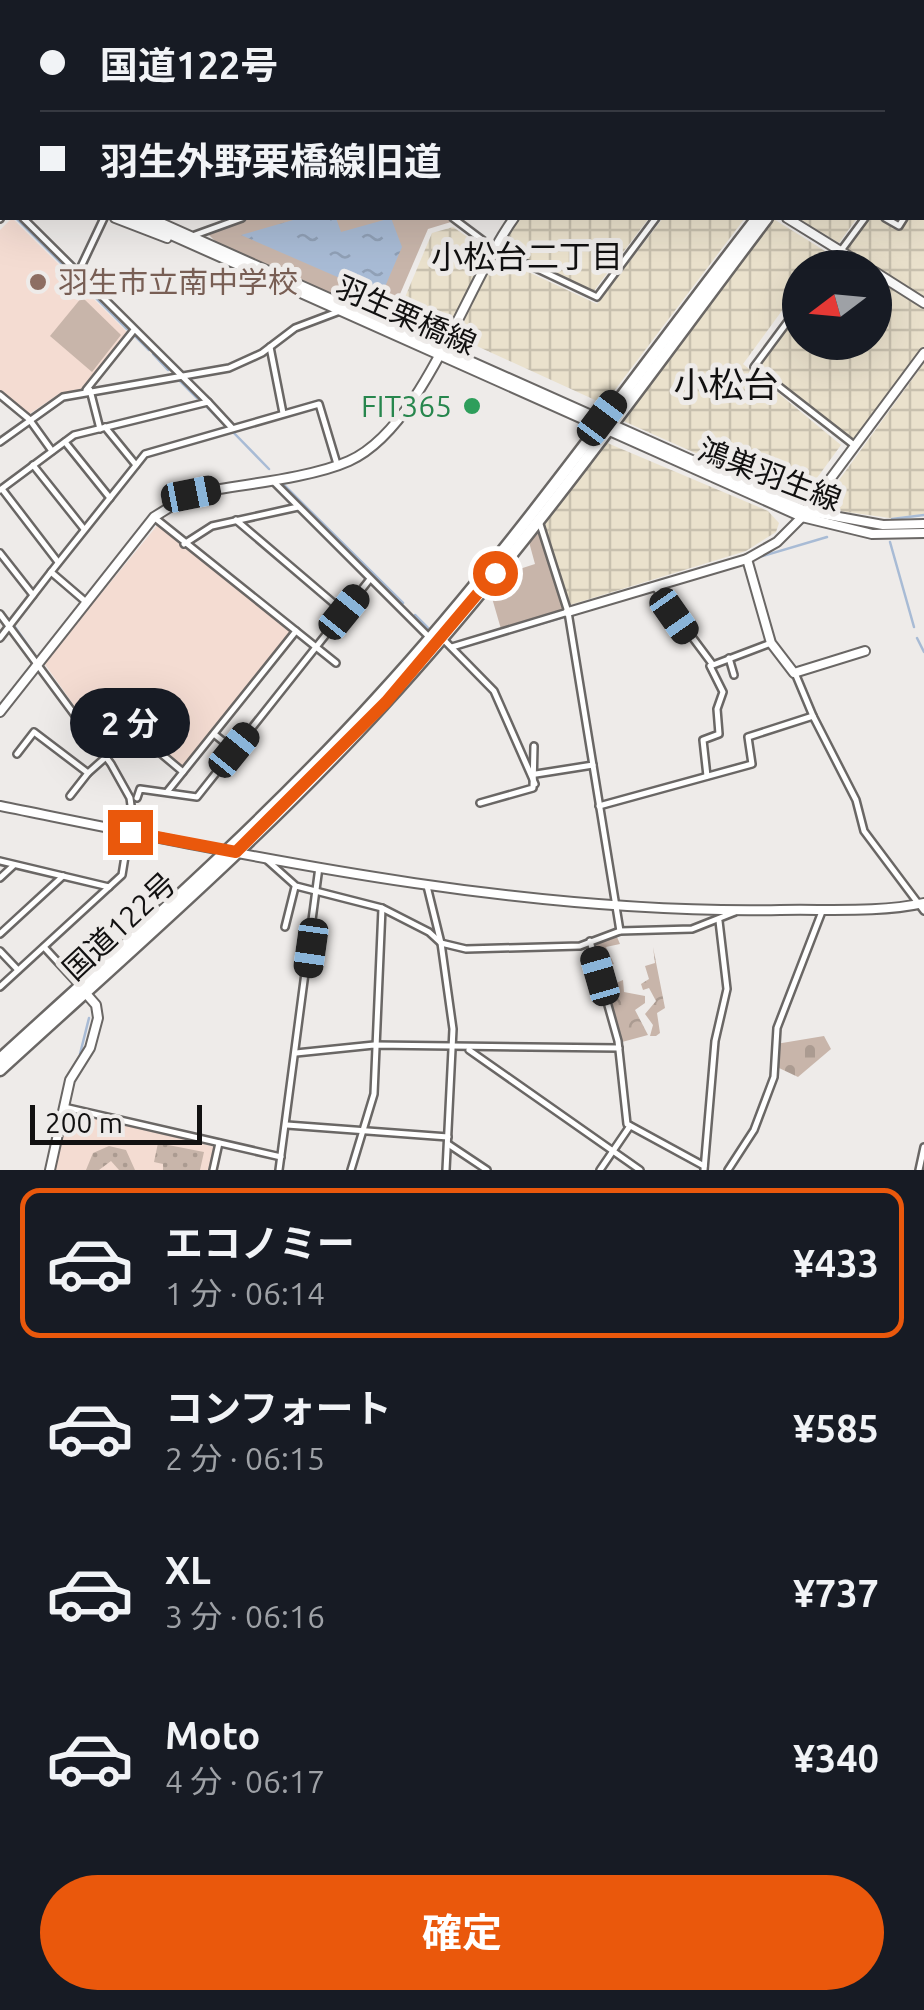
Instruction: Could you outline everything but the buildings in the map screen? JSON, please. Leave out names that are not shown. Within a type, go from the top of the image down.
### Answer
[{"type":"highway","name":"国道122号","points":[[0,1070],[231,851],[436,638],[538,518],[755,220]]},
{"type":"highway","name":"国道122号","points":[[436,638],[765,220]]},
{"type":"highway","name":"国道122号","points":[[0,1059],[82,989]]},
{"type":"street","points":[[24,220],[232,428]]},
{"type":"street","points":[[78,273],[103,220]]},
{"type":"street","points":[[121,220],[218,253]]},
{"type":"street","name":"羽生栗橋線","points":[[138,220],[604,424]]},
{"type":"street","name":"羽生栗橋線","points":[[154,220],[340,311],[443,352]]},
{"type":"street","points":[[167,220],[218,253]]},
{"type":"street","points":[[194,236],[237,220]]},
{"type":"street","points":[[456,220],[492,248],[597,297],[655,220]]},
{"type":"street","points":[[0,712],[154,518],[191,494],[338,465],[372,447],[443,352],[492,248],[513,220]]},
{"type":"street","points":[[790,220],[840,250],[862,220]]},
{"type":"street","points":[[892,283],[924,303]]},
{"type":"street","points":[[0,442],[63,397],[228,368],[295,328],[340,311]]},
{"type":"street","points":[[782,329],[754,367],[854,445]]},
{"type":"street","points":[[88,391],[134,330]]},
{"type":"street","points":[[270,346],[283,413]]},
{"type":"street","points":[[452,647],[747,558],[777,542],[804,514],[924,353]]},
{"type":"street","points":[[88,391],[102,428],[136,465]]},
{"type":"street","points":[[0,396],[29,418],[52,451]]},
{"type":"street","points":[[58,563],[1,490],[65,441],[208,402]]},
{"type":"street","points":[[0,638],[144,454],[319,404],[338,465]]},
{"type":"street","name":"鴻巣羽生線","points":[[604,424],[804,514],[872,534],[924,533]]},
{"type":"street","points":[[65,441],[110,498]]},
{"type":"street","points":[[34,465],[84,530]]},
{"type":"street","points":[[272,478],[370,580],[436,638],[452,647],[494,691],[535,784]]},
{"type":"street","points":[[184,544],[212,526],[298,506]]},
{"type":"street","name":"鴻巣羽生線","points":[[804,514],[883,525],[924,524]]},
{"type":"street","points":[[154,518],[336,663]]},
{"type":"street","points":[[538,518],[568,612],[620,931]]},
{"type":"street","points":[[236,520],[344,612]]},
{"type":"street","points":[[0,554],[33,595]]},
{"type":"street","points":[[747,558],[771,643],[794,673],[856,800],[864,830],[923,906]]},
{"type":"street","points":[[51,572],[86,602]]},
{"type":"street","points":[[124,784],[196,797],[370,580]]},
{"type":"street","points":[[654,586],[708,662],[723,692],[717,709],[719,734],[703,740],[707,776]]},
{"type":"street","points":[[0,614],[94,740],[130,798],[130,832],[122,875],[0,987]]},
{"type":"street","points":[[167,792],[296,630]]},
{"type":"street","points":[[708,662],[771,643]]},
{"type":"street","points":[[794,673],[865,651]]},
{"type":"street","points":[[729,658],[734,675]]},
{"type":"street","points":[[94,740],[115,715],[184,772]]},
{"type":"street","points":[[599,806],[752,764],[747,742],[751,735],[814,716]]},
{"type":"street","points":[[17,754],[34,732],[88,773]]},
{"type":"street","points":[[214,734],[234,750]]},
{"type":"street","points":[[534,746],[535,784]]},
{"type":"street","points":[[70,796],[106,757]]},
{"type":"street","points":[[536,774],[592,764]]},
{"type":"street","points":[[480,803],[511,797],[535,784]]},
{"type":"street","points":[[137,798],[140,789]]},
{"type":"street","points":[[0,806],[319,867],[615,904],[738,911],[923,906]]},
{"type":"street","points":[[265,858],[296,886],[382,908],[429,932],[441,943],[466,950],[590,942],[620,931],[672,932],[738,911]]},
{"type":"street","points":[[0,861],[108,887]]},
{"type":"street","points":[[0,878],[14,865]]},
{"type":"street","points":[[279,1170],[319,890],[319,867]]},
{"type":"street","points":[[0,934],[63,876]]},
{"type":"street","points":[[426,882],[441,943],[452,1047],[446,1170]]},
{"type":"street","points":[[285,928],[296,886]]},
{"type":"street","points":[[351,1170],[374,1094],[382,908]]},
{"type":"street","points":[[728,1170],[754,1130],[774,1077],[777,1028],[823,909]]},
{"type":"street","points":[[630,1126],[704,1168],[715,1039],[727,989],[719,920]]},
{"type":"street","points":[[590,942],[619,1048],[630,1126],[600,1170]]},
{"type":"street","points":[[44,947],[96,1004],[98,1018],[90,1048],[72,1074],[50,1170]]},
{"type":"street","points":[[0,951],[18,970]]},
{"type":"street","points":[[296,1052],[374,1045],[619,1048]]},
{"type":"street","points":[[466,1048],[640,1170]]},
{"type":"street","points":[[64,1107],[281,1157]]},
{"type":"street","points":[[286,1125],[448,1140],[487,1170]]},
{"type":"street","points":[[213,1170],[220,1143]]},
{"type":"street","points":[[919,1170],[924,1147]]},
{"type":"shaded area","name":"羽生市立南中学校","points":[[14,220],[129,334],[90,387],[59,394],[28,415],[0,393],[0,230]]},
{"type":"shaded area","points":[[516,220],[647,220],[593,292],[497,246]]},
{"type":"shaded area","points":[[661,220],[743,220],[608,399],[595,400],[457,337],[494,256],[597,304]]},
{"type":"shaded area","points":[[771,220],[823,250],[782,250],[782,311],[743,364],[841,445],[801,500],[621,420]]},
{"type":"shaded area","points":[[800,220],[856,220],[839,243]]},
{"type":"shaded area","points":[[866,220],[883,220],[898,229],[905,220],[924,220],[924,299],[892,280],[892,250],[843,250]]},
{"type":"shaded area","points":[[453,227],[486,250],[446,335],[398,314],[432,233]]},
{"type":"shaded area","points":[[892,287],[924,308],[924,346],[853,440],[759,366],[782,335],[782,360],[892,360]]},
{"type":"shaded area","points":[[924,363],[924,514],[890,518],[832,510],[826,498]]},
{"type":"shaded area","points":[[605,442],[768,511],[779,523],[776,532],[746,551],[570,605],[544,522]]},
{"type":"shaded area","points":[[160,522],[295,632],[184,769],[115,712],[95,735],[44,663]]},
{"type":"shaded area","points":[[66,1110],[215,1147],[209,1170],[54,1170]]},
{"type":"green space","points":[[243,220],[451,222],[428,229],[397,301],[390,299],[383,317],[217,243],[205,231]]},
{"type":"green space","points":[[82,297],[121,335],[92,372],[50,336]]},
{"type":"green space","points":[[541,528],[565,610],[501,629],[492,598],[506,594],[501,575],[535,564],[529,542]]},
{"type":"green space","points":[[617,937],[620,944],[606,947],[614,964],[608,966],[609,978],[616,983],[623,980],[624,992],[645,996],[645,1003],[635,1010],[648,1035],[622,1042],[596,943]]},
{"type":"green space","points":[[653,947],[665,1008],[657,1013],[660,1033],[650,1036],[653,1025],[645,1014],[656,1001],[649,988],[643,990],[641,984],[649,979],[645,966],[655,963]]},
{"type":"green space","points":[[824,1036],[831,1049],[798,1077],[779,1068],[776,1044]]},
{"type":"green space","points":[[158,1143],[204,1152],[200,1170],[163,1170],[163,1164],[154,1162]]},
{"type":"green space","points":[[109,1146],[126,1150],[135,1170],[119,1170],[111,1161],[99,1170],[86,1170],[93,1153]]},
{"type":"water","points":[[293,220],[337,220],[341,232],[392,220],[402,247],[381,296],[241,235]]},
{"type":"waterway","points":[[18,220],[127,329]]},
{"type":"waterway","points":[[135,336],[149,350]]},
{"type":"waterway","points":[[153,354],[168,370]]},
{"type":"waterway","points":[[178,379],[197,398]]},
{"type":"waterway","points":[[207,407],[224,424]]},
{"type":"waterway","points":[[232,431],[269,469]]},
{"type":"waterway","points":[[283,484],[403,603]]},
{"type":"waterway","points":[[892,519],[924,515]]},
{"type":"waterway","points":[[756,558],[827,537]]},
{"type":"waterway","points":[[890,542],[914,627]]},
{"type":"waterway","points":[[462,647],[591,609]]},
{"type":"waterway","points":[[415,615],[428,628]]},
{"type":"waterway","points":[[15,627],[34,654]]},
{"type":"waterway","points":[[917,638],[924,652]]},
{"type":"waterway","points":[[134,825],[135,808]]},
{"type":"waterway","points":[[80,1054],[89,1018]]},
{"type":"place","name":"羽生市立南中学校","points":[[38,282]]},
{"type":"place","name":"FIT365","points":[[472,406]]},
{"type":"district","name":"小松台二丁目","points":[[527,256]]},
{"type":"district","name":"小松台","points":[[726,384]]},
{"type":"route","points":[[130,832],[236,852],[386,702],[495,573]]}]
